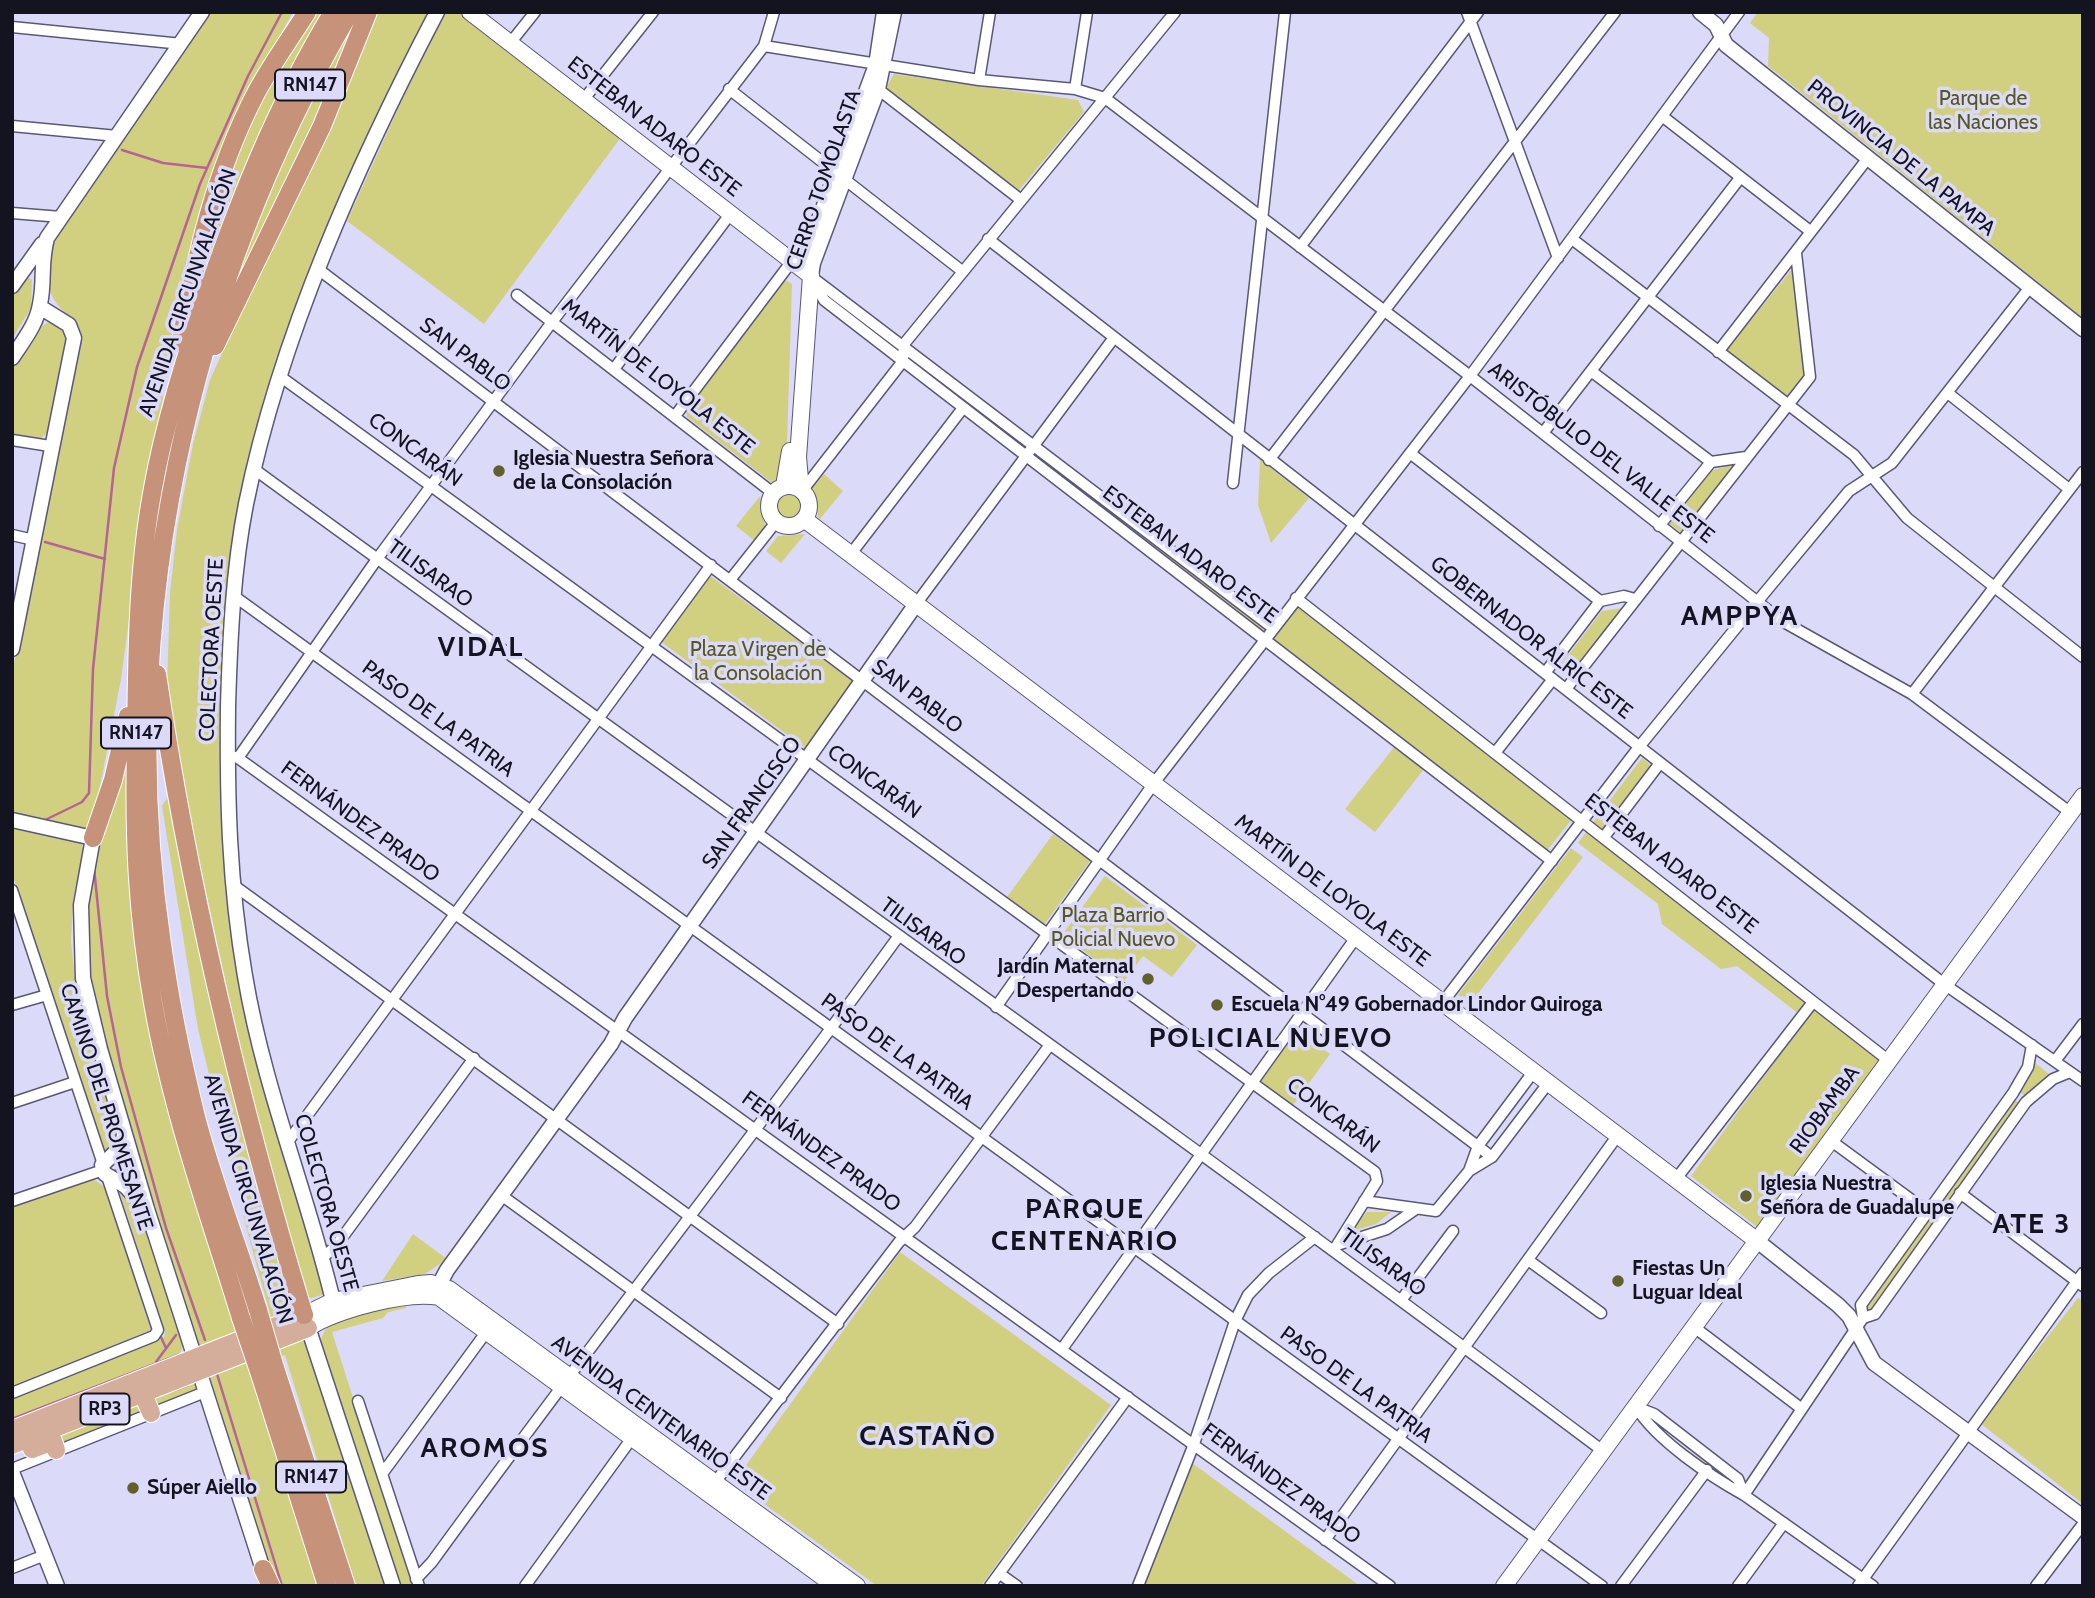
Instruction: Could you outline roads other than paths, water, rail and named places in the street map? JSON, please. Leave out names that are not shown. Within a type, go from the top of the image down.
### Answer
[{"type":"highway","points":[[172,399],[192,280],[205,223],[221,173],[256,93],[307,12]]},
{"type":"highway","name":"AVENIDA CIRCUNVALACIÓN","points":[[327,1586],[268,1371],[258,1310],[197,1118],[162,944],[150,833],[145,634],[192,401],[226,281],[287,92],[333,12]]},
{"type":"highway","name":"AVENIDA CIRCUNVALACIÓN","points":[[346,1586],[268,1371],[241,1318],[180,1122],[153,1005],[142,933],[133,832],[152,491],[172,399],[233,220],[351,12]]},
{"type":"highway","points":[[192,401],[237,297],[322,126],[368,12]]},
{"type":"highway","points":[[93,838],[121,750],[145,634]]},
{"type":"highway","points":[[145,634],[229,1038],[259,1166],[306,1322]]},
{"type":"main road","name":"ESTEBAN ADARO ESTE","points":[[470,12],[801,268]]},
{"type":"main road","name":"CERRO TOMOLASTA","points":[[790,490],[798,457],[801,268]]},
{"type":"main road","points":[[790,490],[809,508],[804,520],[794,526],[776,522],[769,505],[790,490]]},
{"type":"main road","name":"MARTÍN DE LOYOLA ESTE","points":[[804,520],[1756,1240]]},
{"type":"main road","name":"RIOBAMBA","points":[[1504,1586],[1944,984],[2077,817],[2083,796]]},
{"type":"main road","points":[[335,1308],[418,1284],[439,1291]]},
{"type":"main road","name":"AVENIDA CENTENARIO ESTE","points":[[439,1291],[709,1487],[835,1586]]},
{"type":"main road","name":"RP3","points":[[12,1430],[196,1367],[335,1308]]},
{"type":"main road","name":"RP3","points":[[12,1445],[143,1394],[196,1367]]},
{"type":"main road","name":"AVENIDA CENTENARIO ESTE","points":[[565,1381],[632,1438],[857,1586]]},
{"type":"main road","points":[[143,1394],[151,1413]]},
{"type":"main road","points":[[12,1455],[53,1441],[56,1450]]},
{"type":"street","points":[[12,286],[202,12]]},
{"type":"street","name":"COLECTORA OESTE","points":[[335,1308],[257,1037],[232,884],[227,827],[233,756],[233,596],[246,504],[254,469],[281,377],[318,269],[389,105],[437,12]]},
{"type":"street","points":[[511,42],[534,12]]},
{"type":"street","points":[[584,99],[653,12]]},
{"type":"street","points":[[233,756],[313,654],[377,559],[552,322],[764,46],[774,12]]},
{"type":"street","name":"CERRO TOMOLASTA","points":[[880,66],[884,12]]},
{"type":"street","name":"CERRO TOMOLASTA","points":[[801,268],[840,177],[874,86],[894,12]]},
{"type":"street","points":[[979,80],[990,12]]},
{"type":"street","points":[[1075,89],[1087,12]]},
{"type":"street","points":[[790,490],[903,361],[904,344],[1175,12]]},
{"type":"street","points":[[1233,483],[1285,12]]},
{"type":"street","points":[[1300,247],[1469,17],[1478,12]]},
{"type":"street","points":[[1269,460],[1615,12]]},
{"type":"street","name":"PROVINCIA DE LA PAMPA","points":[[1700,12],[1716,25],[1726,45],[2083,330]]},
{"type":"street","points":[[996,1007],[1154,783],[1470,376],[1739,12]]},
{"type":"street","points":[[1469,17],[1558,258]]},
{"type":"street","points":[[12,27],[182,44]]},
{"type":"street","name":"ARISTÓBULO DEL VALLE ESTE","points":[[764,46],[979,80],[1075,89],[1105,99],[1470,376],[1782,621],[1912,694],[2077,817]]},
{"type":"street","points":[[874,86],[1021,200]]},
{"type":"street","points":[[729,89],[961,271]]},
{"type":"street","points":[[1662,116],[1810,231]]},
{"type":"street","points":[[12,126],[117,136]]},
{"type":"street","points":[[1718,352],[1868,159]]},
{"type":"street","points":[[1543,433],[1740,178]]},
{"type":"street","points":[[12,213],[61,217]]},
{"type":"street","points":[[614,369],[731,213]]},
{"type":"street","points":[[12,358],[33,326],[40,307],[41,258],[47,238]]},
{"type":"street","name":"GOBERNADOR ALRIC ESTE","points":[[988,239],[1944,984],[2083,1082]]},
{"type":"street","points":[[1572,239],[1854,455],[1907,518],[2083,657]]},
{"type":"street","points":[[1566,689],[1810,377],[1811,366],[1796,253]]},
{"type":"street","points":[[675,416],[801,268]]},
{"type":"street","name":"ESTEBAN ADARO ESTE","points":[[801,268],[1273,628]]},
{"type":"street","name":"ESTEBAN ADARO ESTE","points":[[801,268],[824,300],[1552,861]]},
{"type":"street","name":"SAN PABLO","points":[[318,269],[1492,1157]]},
{"type":"street","points":[[1443,1002],[1639,747],[1757,602],[1849,491],[1892,463],[1949,394],[2030,287]]},
{"type":"street","name":"MARTÍN DE LOYOLA ESTE","points":[[517,295],[675,416],[790,490]]},
{"type":"street","points":[[12,649],[50,446],[74,338],[69,325],[40,307]]},
{"type":"street","name":"SAN FRANCISCO","points":[[439,1291],[501,1195],[864,682],[916,604],[1113,339]]},
{"type":"street","points":[[1591,371],[1711,462]]},
{"type":"street","name":"CONCARÁN","points":[[281,377],[1375,1172],[1377,1181],[1364,1201]]},
{"type":"street","points":[[1949,394],[2069,489]]},
{"type":"street","points":[[850,555],[963,408]]},
{"type":"street","points":[[12,440],[50,446]]},
{"type":"street","points":[[1410,453],[1601,601]]},
{"type":"street","points":[[1659,526],[1711,462],[1746,457]]},
{"type":"street","name":"TILISARAO","points":[[254,469],[755,835],[1315,1237],[1335,1248],[1602,1451]]},
{"type":"street","points":[[1912,694],[2083,472]]},
{"type":"street","points":[[730,580],[776,522]]},
{"type":"street","points":[[12,536],[34,540]]},
{"type":"street","points":[[287,1143],[710,565]]},
{"type":"street","name":"PASO DE LA PATRIA","points":[[233,596],[1602,1586]]},
{"type":"street","points":[[1495,753],[1601,601],[1624,596],[1635,599]]},
{"type":"street","name":"ESTEBAN ADARO ESTE","points":[[1296,598],[1888,1060]]},
{"type":"street","name":"FERNÁNDEZ PRADO","points":[[233,756],[619,1029],[1390,1586]]},
{"type":"street","points":[[1604,837],[1660,763]]},
{"type":"street","points":[[12,820],[93,838],[81,905],[83,978],[147,1209],[196,1367],[268,1580]]},
{"type":"street","points":[[232,884],[838,1324]]},
{"type":"street","name":"CAMINO DEL PROMESANTE","points":[[12,890],[15,907],[47,995],[158,1330],[154,1336],[12,1393]]},
{"type":"street","points":[[1062,1349],[1357,936]]},
{"type":"street","points":[[417,1582],[565,1381],[692,1217],[898,937]]},
{"type":"street","points":[[12,1005],[47,995]]},
{"type":"street","points":[[1676,1179],[1813,1002]]},
{"type":"street","points":[[2054,1061],[2083,1024]]},
{"type":"street","points":[[1859,1324],[1861,1305],[2013,1093],[2028,1067],[2032,1045]]},
{"type":"street","points":[[709,1487],[782,1398],[1049,1046]]},
{"type":"street","points":[[321,1259],[336,1246],[474,1058]]},
{"type":"street","points":[[1469,1171],[1478,1146],[1534,1071]]},
{"type":"street","points":[[1744,1494],[1859,1324],[1875,1314],[2026,1102],[2053,1079],[2070,1072]]},
{"type":"street","points":[[12,1102],[75,1082]]},
{"type":"street","points":[[1335,1248],[1364,1201],[1436,1211],[1469,1171],[1492,1157],[1549,1082]]},
{"type":"street","points":[[2013,1093],[2026,1102]]},
{"type":"street","points":[[12,1200],[103,1169],[123,1145],[124,1130]]},
{"type":"street","points":[[1325,1540],[1618,1135]]},
{"type":"street","points":[[1830,1140],[1928,1212]]},
{"type":"street","points":[[103,1169],[125,1186],[147,1209]]},
{"type":"street","points":[[1636,1407],[1646,1424],[1865,1583],[1969,1432],[2081,1280],[1960,1193]]},
{"type":"street","points":[[501,1195],[782,1398]]},
{"type":"street","points":[[1335,1248],[1387,1228],[1416,1209]]},
{"type":"street","points":[[1402,1299],[1453,1231]]},
{"type":"street","points":[[1138,1586],[1194,1444],[1235,1321],[1256,1284],[1315,1237]]},
{"type":"street","name":"MARTÍN DE LOYOLA ESTE","points":[[1756,1240],[1859,1324],[1874,1363],[2083,1517]]},
{"type":"street","points":[[1528,1260],[1601,1312]]},
{"type":"street","points":[[306,1322],[393,1586]]},
{"type":"street","points":[[383,1474],[490,1327]]},
{"type":"street","points":[[1694,1327],[1802,1409]]},
{"type":"street","points":[[57,1586],[12,1470],[205,1392]]},
{"type":"street","points":[[990,1586],[1128,1397]]},
{"type":"street","points":[[358,1401],[417,1582]]},
{"type":"street","points":[[1636,1407],[1654,1414],[1738,1479],[1744,1494]]},
{"type":"street","points":[[524,1586],[632,1438]]},
{"type":"street","points":[[1621,1586],[1707,1470]]},
{"type":"street","points":[[1738,1586],[1784,1523]]},
{"type":"street","points":[[2036,1586],[2083,1524]]},
{"type":"street","points":[[12,1568],[45,1555]]},
{"type":"street","points":[[1000,1574],[1017,1586]]},
{"type":"waterway","points":[[43,821],[82,802],[89,793],[93,669],[114,468],[137,367],[200,184],[248,76],[282,12]]},
{"type":"waterway","points":[[122,150],[163,163],[207,168]]},
{"type":"waterway","points":[[45,542],[105,559]]},
{"type":"waterway","points":[[94,868],[107,996],[121,1067],[166,1228],[205,1340]]},
{"type":"waterway","points":[[111,1171],[128,1169]]},
{"type":"waterway","points":[[160,1335],[166,1348]]},
{"type":"waterway","points":[[156,1362],[176,1335]]},
{"type":"waterway","points":[[12,1419],[178,1355]]},
{"type":"waterway","points":[[217,1374],[282,1586]]},
{"type":"waterway","points":[[172,1391],[188,1385]]},
{"type":"place","name":"Iglesia Nuestra Señora de la Consolación","points":[[499,471]]},
{"type":"place","name":"Jardín Maternal Despertando","points":[[1148,979]]},
{"type":"place","name":"Escuela N°49 Gobernador Lindor Quiroga","points":[[1217,1005]]},
{"type":"place","name":"Iglesia Nuestra Señora de Guadalupe","points":[[1746,1196]]},
{"type":"place","name":"Fiestas Un Luguar Ideal","points":[[1618,1281]]},
{"type":"place","name":"Súper Aiello","points":[[133,1488]]},
{"type":"district","name":"AMPPYA","points":[[1740,617]]},
{"type":"district","name":"VIDAL","points":[[481,648]]},
{"type":"district","name":"POLICIAL NUEVO","points":[[1271,1039]]},
{"type":"district","name":"ATE 3","points":[[2032,1225]]},
{"type":"district","name":"PARQUE CENTENARIO","points":[[1085,1226]]},
{"type":"district","name":"CASTAÑO","points":[[928,1437]]},
{"type":"district","name":"AROMOS","points":[[485,1449]]},
{"type":"park label","name":"Parque de las Naciones","points":[[1983,111]]},
{"type":"park label","name":"Plaza Virgen de la Consolación","points":[[758,662]]},
{"type":"park label","name":"Plaza Barrio Policial Nuevo","points":[[1113,928]]}]
